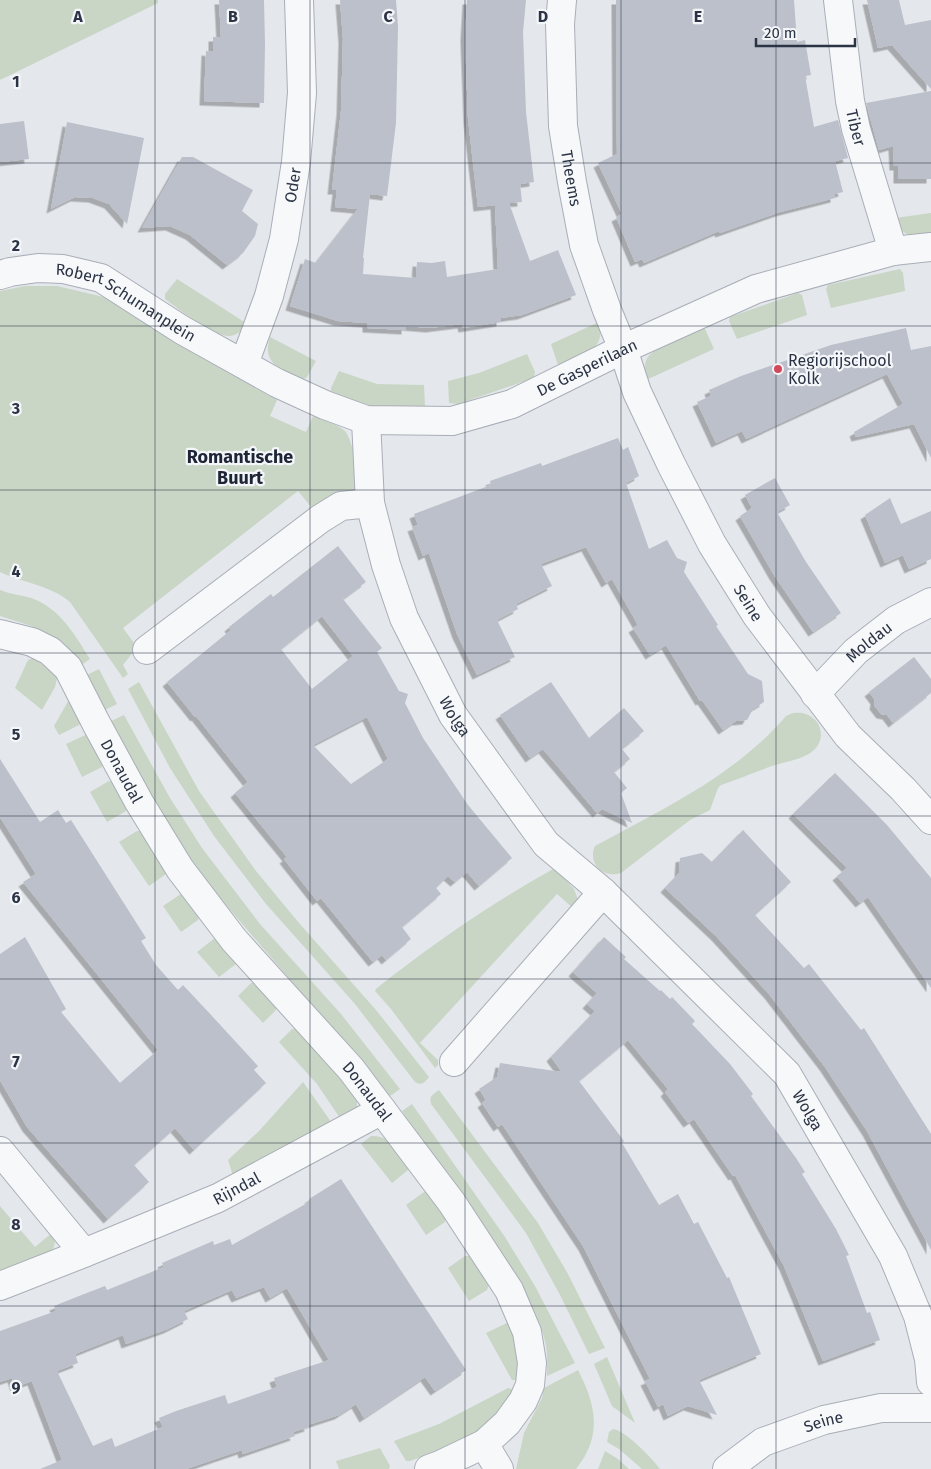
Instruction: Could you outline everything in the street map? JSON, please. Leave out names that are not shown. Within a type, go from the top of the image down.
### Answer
[{"type":"street","name":"Oder","points":[[244,364],[269,296],[284,239],[296,162],[302,93],[299,0]]},
{"type":"street","name":"Theems","points":[[562,0],[560,24],[563,126],[572,182],[584,245],[607,310],[624,349]]},
{"type":"street","name":"Tiber","points":[[838,0],[850,101],[856,129],[893,252]]},
{"type":"street","name":"De Gasperilaan","points":[[244,364],[277,383],[325,406],[366,420],[452,421],[512,404],[624,349],[756,289],[893,252],[931,247]]},
{"type":"street","name":"Robert Schumanplein","points":[[0,275],[38,268],[63,269],[101,278],[182,330],[244,364]]},
{"type":"street","name":"Seine","points":[[624,349],[636,392],[671,464],[712,544],[756,616],[848,736],[903,789],[931,820]]},
{"type":"street","name":"Wolga","points":[[366,420],[370,503],[386,565],[404,618],[453,715],[546,844],[603,892],[787,1074],[892,1256],[918,1316],[929,1359],[931,1382]]},
{"type":"street","points":[[147,650],[320,519],[341,506],[370,503]]},
{"type":"street","name":"Moldau","points":[[815,694],[856,651],[896,620],[931,602]]},
{"type":"street","name":"Donaudal","points":[[0,634],[32,642],[50,651],[68,668],[139,802],[180,869],[234,940],[351,1069],[452,1203],[509,1290],[527,1332],[532,1363],[530,1385],[523,1401],[507,1423],[484,1444],[429,1469]]},
{"type":"street","points":[[454,1062],[603,892]]},
{"type":"street","name":"Rijndal","points":[[0,1286],[218,1198],[382,1110]]},
{"type":"street","points":[[0,1151],[84,1253]]},
{"type":"street","name":"Seine","points":[[728,1469],[763,1442],[824,1420],[881,1408],[931,1408]]},
{"type":"street","points":[[484,1444],[499,1469]]},
{"type":"green space","points":[[0,0],[158,0],[158,3],[0,80]]},
{"type":"green space","points":[[931,213],[931,236],[908,235],[901,229],[895,218]]},
{"type":"green space","points":[[900,269],[903,273],[905,291],[831,308],[826,289],[828,285]]},
{"type":"green space","points":[[177,279],[246,323],[247,326],[237,334],[230,336],[215,332],[196,322],[165,299],[165,294]]},
{"type":"green space","points":[[25,286],[57,286],[108,298],[139,316],[179,345],[277,400],[270,416],[306,432],[313,416],[330,422],[345,431],[353,450],[357,469],[357,484],[352,492],[336,501],[313,509],[298,491],[123,628],[137,647],[123,665],[128,674],[123,678],[70,602],[45,588],[0,572],[0,291]]},
{"type":"green space","points":[[798,293],[802,295],[807,315],[737,339],[729,321],[730,317]]},
{"type":"green space","points":[[599,322],[601,332],[596,346],[577,359],[562,366],[558,365],[551,344]]},
{"type":"green space","points":[[702,328],[705,329],[714,349],[646,380],[645,362],[652,353]]},
{"type":"green space","points":[[270,337],[316,361],[307,377],[302,380],[275,365],[268,354]]},
{"type":"green space","points":[[527,354],[535,372],[534,378],[458,404],[449,403],[448,381],[479,373]]},
{"type":"green space","points":[[339,371],[377,384],[424,385],[425,406],[421,410],[386,408],[342,397],[331,392]]},
{"type":"green space","points":[[0,590],[31,598],[50,608],[66,623],[90,659],[80,666],[63,645],[46,632],[0,616]]},
{"type":"green space","points":[[33,658],[52,671],[57,678],[55,687],[42,710],[15,688],[28,660]]},
{"type":"green space","points":[[99,669],[117,704],[101,712],[83,677]]},
{"type":"green space","points":[[139,682],[199,791],[256,871],[376,1010],[429,1077],[424,1082],[419,1084],[415,1082],[355,1004],[266,904],[214,836],[170,768],[128,689]]},
{"type":"green space","points":[[70,698],[89,720],[59,735],[54,726]]},
{"type":"green space","points":[[793,713],[807,714],[814,719],[820,729],[819,744],[809,754],[721,785],[718,788],[710,810],[690,820],[621,873],[609,874],[603,872],[595,864],[593,853],[595,846],[671,805],[721,774],[766,737],[786,716]]},
{"type":"green space","points":[[124,715],[170,798],[202,848],[260,924],[341,1014],[400,1089],[390,1096],[214,891],[189,857],[107,723]]},
{"type":"green space","points":[[94,731],[105,760],[102,767],[82,777],[66,744]]},
{"type":"green space","points":[[109,781],[112,782],[127,806],[126,811],[107,822],[90,792]]},
{"type":"green space","points":[[137,831],[143,831],[168,869],[166,874],[149,886],[119,842]]},
{"type":"green space","points":[[555,868],[574,889],[580,905],[574,909],[557,894],[420,1043],[438,1060],[438,1065],[435,1068],[391,1009],[375,991],[398,971],[442,939],[509,895]]},
{"type":"green space","points":[[181,894],[186,895],[200,914],[198,920],[181,932],[163,906]]},
{"type":"green space","points":[[215,938],[219,938],[237,958],[236,964],[219,977],[197,952]]},
{"type":"green space","points":[[251,983],[257,983],[278,1005],[275,1011],[263,1023],[238,996]]},
{"type":"green space","points":[[292,1029],[298,1029],[355,1093],[357,1107],[351,1116],[342,1121],[317,1084],[279,1042]]},
{"type":"green space","points":[[303,1082],[334,1126],[233,1176],[228,1160],[259,1131]]},
{"type":"green space","points":[[439,1090],[538,1223],[568,1274],[605,1348],[589,1354],[559,1293],[526,1233],[431,1104],[430,1099]]},
{"type":"green space","points":[[412,1104],[505,1237],[535,1286],[575,1363],[547,1376],[545,1341],[532,1307],[520,1285],[402,1111]]},
{"type":"green space","points":[[371,1136],[384,1138],[393,1144],[408,1164],[408,1170],[392,1183],[361,1144]]},
{"type":"green space","points":[[424,1192],[428,1192],[446,1218],[445,1222],[426,1235],[406,1205]]},
{"type":"green space","points":[[0,1206],[35,1247],[53,1232],[55,1242],[50,1256],[0,1277]]},
{"type":"green space","points":[[465,1256],[470,1256],[489,1284],[487,1290],[469,1301],[448,1268]]},
{"type":"green space","points":[[507,1323],[513,1324],[520,1355],[517,1380],[512,1380],[486,1333]]},
{"type":"green space","points":[[607,1357],[635,1423],[612,1406],[594,1364]]},
{"type":"green space","points":[[578,1370],[589,1396],[594,1420],[590,1445],[585,1457],[576,1469],[516,1469],[524,1433],[542,1398],[544,1388]]},
{"type":"green space","points":[[508,1388],[514,1390],[505,1405],[494,1417],[470,1436],[456,1443],[406,1461],[394,1441],[439,1424]]},
{"type":"green space","points":[[613,1429],[631,1439],[660,1469],[642,1469],[619,1449],[607,1442],[609,1432]]},
{"type":"green space","points":[[380,1448],[390,1466],[389,1469],[339,1469],[336,1461]]},
{"type":"green space","points":[[605,1451],[618,1459],[629,1469],[598,1469]]},
{"type":"building","points":[[219,0],[264,0],[264,103],[204,101],[206,51],[213,52],[213,37],[221,37]]},
{"type":"building","points":[[340,0],[396,0],[398,27],[396,123],[387,196],[370,194],[363,274],[416,278],[417,262],[432,263],[445,261],[447,277],[498,269],[495,205],[478,207],[468,118],[465,37],[467,0],[526,0],[523,32],[526,112],[534,182],[520,184],[522,202],[509,203],[530,261],[558,250],[576,295],[522,315],[501,318],[501,322],[463,328],[462,324],[430,328],[406,326],[406,330],[367,328],[367,323],[338,321],[290,306],[305,259],[316,263],[358,209],[335,207],[337,190],[332,190],[341,111],[343,39]]},
{"type":"building","points":[[616,0],[794,0],[797,42],[805,40],[811,75],[805,76],[814,127],[838,120],[848,158],[835,161],[843,192],[835,194],[835,198],[780,212],[720,233],[719,231],[644,263],[642,259],[635,262],[616,217],[622,214],[598,163],[617,154]]},
{"type":"building","points":[[867,0],[899,0],[905,25],[931,20],[931,89],[892,45],[878,48]]},
{"type":"building","points":[[931,91],[931,179],[898,179],[898,166],[894,166],[893,146],[879,150],[866,103]]},
{"type":"building","points":[[24,121],[29,159],[0,162],[0,124]]},
{"type":"building","points":[[67,122],[144,138],[127,224],[109,204],[93,198],[75,197],[51,209]]},
{"type":"building","points":[[182,157],[193,157],[253,190],[242,211],[258,224],[255,236],[243,253],[227,265],[190,235],[170,226],[142,228]]},
{"type":"building","points":[[906,328],[911,350],[931,346],[931,458],[914,424],[856,437],[854,432],[903,404],[887,374],[746,439],[742,431],[716,443],[697,402],[711,396],[709,390],[741,376],[831,345]]},
{"type":"building","points":[[618,438],[623,450],[628,447],[639,476],[626,483],[649,549],[667,540],[677,558],[687,562],[684,572],[718,625],[716,626],[748,674],[762,681],[764,702],[753,709],[747,720],[736,721],[723,730],[702,700],[700,701],[666,645],[650,655],[633,628],[638,625],[612,579],[606,583],[586,547],[541,564],[552,586],[516,604],[518,609],[497,620],[515,657],[477,675],[457,634],[429,553],[423,556],[412,527],[418,525],[414,514],[491,485],[490,481],[541,463],[542,466]]},
{"type":"building","points":[[775,478],[790,505],[777,512],[806,562],[841,613],[813,632],[774,575],[740,516],[752,508],[745,495]]},
{"type":"building","points":[[890,498],[901,524],[931,511],[931,559],[909,569],[903,555],[885,563],[865,515]]},
{"type":"building","points":[[338,546],[366,582],[343,599],[382,648],[377,652],[399,691],[408,694],[405,703],[423,738],[468,805],[512,858],[479,886],[467,872],[455,882],[448,876],[436,888],[441,894],[402,927],[411,939],[386,960],[382,955],[373,962],[321,898],[317,901],[284,859],[287,857],[235,793],[248,782],[167,682],[231,630],[229,627],[271,594],[273,597]],"holes":[[[322,616],[353,656],[312,689],[281,649]],[[367,717],[388,759],[351,784],[313,745]]]},
{"type":"building","points":[[914,657],[931,679],[931,693],[893,723],[887,715],[881,714],[874,705],[875,700],[869,692]]},
{"type":"building","points":[[551,682],[589,738],[624,708],[644,731],[622,749],[630,759],[614,772],[627,788],[621,793],[632,823],[602,809],[597,813],[543,749],[530,758],[500,715]]},
{"type":"building","points":[[0,759],[40,822],[58,810],[66,823],[71,820],[146,938],[141,941],[156,965],[178,990],[183,985],[212,1016],[258,1066],[254,1070],[266,1083],[194,1150],[175,1128],[134,1165],[149,1182],[108,1219],[27,1127],[0,1080],[0,954],[25,937],[66,1009],[61,1012],[120,1083],[158,1050],[23,882],[36,874],[0,817]]},
{"type":"building","points":[[835,773],[887,825],[931,878],[931,988],[868,897],[860,903],[837,876],[847,868],[793,814]]},
{"type":"building","points":[[743,830],[791,882],[755,915],[804,968],[809,964],[861,1030],[864,1028],[931,1134],[931,1250],[867,1131],[825,1067],[769,994],[716,936],[665,888],[679,873],[680,858],[702,853],[712,862]]},
{"type":"building","points":[[604,937],[626,957],[624,959],[670,999],[672,997],[695,1021],[692,1024],[730,1064],[753,1094],[751,1096],[805,1172],[802,1174],[836,1229],[849,1255],[846,1256],[867,1313],[870,1312],[880,1340],[823,1361],[784,1266],[735,1175],[733,1176],[694,1119],[688,1123],[665,1092],[668,1089],[628,1040],[579,1081],[624,1141],[622,1143],[659,1205],[678,1194],[694,1224],[698,1222],[727,1278],[729,1277],[761,1354],[699,1380],[717,1415],[688,1406],[668,1416],[663,1404],[658,1407],[645,1381],[650,1379],[583,1246],[502,1124],[498,1127],[482,1103],[486,1100],[479,1089],[497,1077],[500,1063],[562,1072],[551,1057],[595,1011],[587,1004],[597,993],[573,972]]},
{"type":"building","points":[[341,1179],[466,1370],[435,1391],[425,1377],[364,1418],[356,1404],[339,1415],[293,1432],[295,1436],[243,1454],[242,1450],[186,1469],[40,1469],[62,1460],[32,1381],[15,1387],[12,1378],[0,1382],[0,1331],[56,1311],[54,1306],[79,1296],[105,1286],[107,1290],[164,1267],[162,1263],[213,1241],[214,1245],[230,1239],[232,1245],[311,1201],[309,1199]],"holes":[[[264,1287],[270,1298],[287,1288],[329,1360],[274,1378],[277,1387],[228,1404],[225,1395],[176,1411],[159,1418],[163,1427],[115,1447],[112,1438],[93,1446],[57,1371],[78,1363],[75,1354],[123,1335],[126,1344],[168,1329],[188,1319],[184,1311],[232,1290],[236,1298]]]},
{"type":"place","name":"Regiorijschool Kolk","points":[[778,369]]},
{"type":"district","name":"Romantische Buurt","points":[[240,467]]}]
